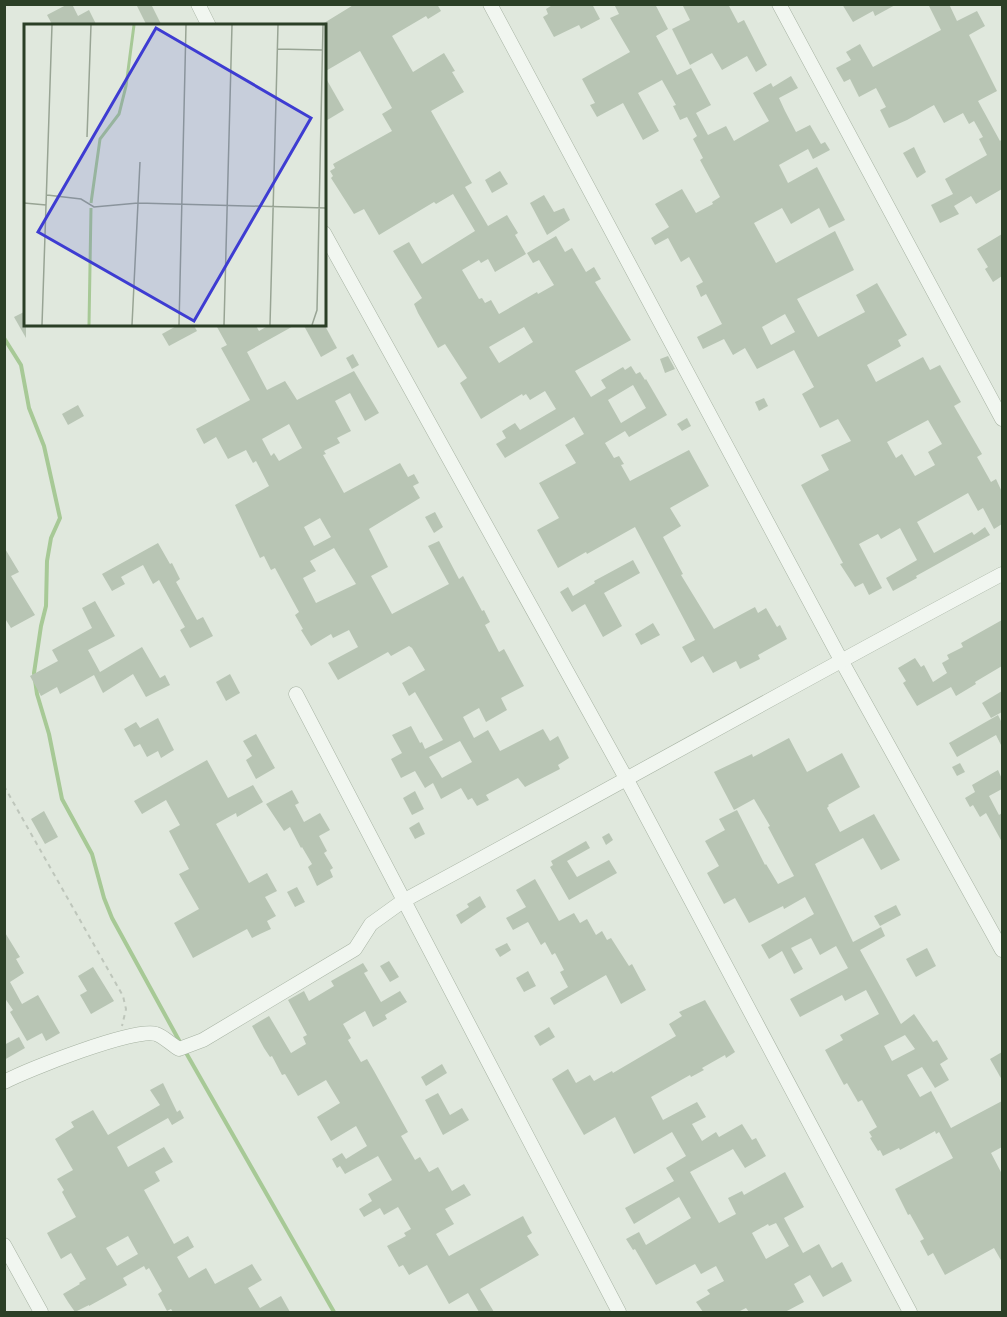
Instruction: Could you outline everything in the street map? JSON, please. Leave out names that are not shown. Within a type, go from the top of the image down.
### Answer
[{"type":"street","points":[[198,4],[208,24]]},
{"type":"street","points":[[490,4],[841,660],[1002,950]]},
{"type":"street","points":[[779,4],[1002,419]]},
{"type":"street","points":[[326,236],[627,780],[910,1312]]},
{"type":"street","points":[[4,1082],[115,1039],[138,1034],[155,1033],[179,1050],[203,1040],[355,949],[371,924],[403,901],[1002,574]]},
{"type":"street","points":[[296,694],[619,1312]]},
{"type":"street","points":[[4,1245],[41,1312]]},
{"type":"path","points":[[4,786],[123,996],[126,1009],[115,1039]]},
{"type":"building","points":[[72,4],[78,16],[89,10],[96,24],[52,24],[47,15]]},
{"type":"building","points":[[136,4],[151,4],[161,24],[146,24]]},
{"type":"building","points":[[355,4],[437,4],[441,11],[428,19],[426,16],[392,36],[413,72],[444,53],[464,92],[431,111],[472,183],[465,187],[488,226],[507,215],[518,233],[515,235],[526,254],[495,272],[488,259],[481,263],[479,260],[462,270],[479,299],[482,298],[485,303],[491,300],[499,314],[554,285],[539,260],[533,263],[527,253],[556,236],[565,252],[572,248],[586,272],[594,267],[601,279],[595,282],[631,340],[575,371],[591,397],[606,388],[601,380],[623,367],[625,370],[631,366],[636,374],[640,372],[646,379],[667,415],[629,437],[625,431],[605,443],[614,458],[619,456],[630,481],[689,450],[709,486],[670,508],[681,526],[663,537],[683,574],[681,575],[714,629],[755,607],[758,613],[766,608],[777,627],[780,625],[787,639],[758,655],[760,659],[740,669],[736,661],[713,673],[703,656],[691,663],[682,647],[695,640],[635,527],[558,568],[537,530],[559,518],[539,483],[576,463],[565,445],[584,434],[574,417],[505,458],[496,444],[506,438],[502,431],[515,423],[520,430],[556,409],[545,391],[530,400],[526,394],[523,396],[522,394],[481,419],[460,383],[467,378],[445,344],[438,348],[418,313],[414,304],[422,298],[393,251],[409,242],[422,264],[475,231],[453,194],[436,204],[434,202],[379,235],[364,209],[354,214],[331,178],[333,176],[330,171],[335,168],[333,164],[392,131],[382,114],[392,108],[360,51],[326,71],[326,24],[324,24]],"holes":[[[524,327],[533,342],[499,363],[489,347]],[[633,385],[646,408],[621,423],[608,400]]]},
{"type":"building","points":[[554,4],[592,4],[600,19],[581,29],[579,25],[554,37],[543,17],[548,14],[546,9]]},
{"type":"building","points":[[614,4],[655,4],[668,29],[656,36],[677,75],[691,68],[711,105],[696,113],[708,135],[726,126],[734,141],[769,121],[753,93],[771,83],[773,87],[791,76],[798,88],[779,98],[796,132],[810,125],[821,144],[825,142],[830,150],[813,159],[808,149],[779,165],[788,183],[817,167],[845,220],[829,228],[819,208],[791,224],[782,208],[754,223],[776,263],[835,231],[854,270],[797,299],[818,337],[865,312],[856,295],[877,283],[907,335],[898,340],[901,346],[867,365],[876,382],[923,357],[930,370],[940,365],[961,402],[954,406],[982,454],[977,457],[991,482],[996,479],[1002,492],[1002,524],[994,529],[983,508],[978,511],[968,493],[917,522],[934,553],[972,532],[974,535],[985,527],[990,535],[893,591],[886,578],[917,560],[900,528],[881,539],[878,534],[859,544],[882,588],[869,595],[863,583],[855,587],[840,564],[843,563],[801,485],[829,470],[821,455],[851,441],[838,419],[820,428],[802,394],[814,387],[794,350],[757,369],[745,348],[733,355],[724,339],[703,349],[697,337],[722,324],[706,294],[701,297],[696,286],[703,282],[689,257],[681,262],[668,238],[655,245],[651,238],[669,227],[655,204],[682,189],[696,213],[713,204],[712,202],[720,197],[700,160],[703,158],[693,139],[697,136],[687,117],[680,120],[673,106],[676,105],[662,80],[638,93],[659,131],[643,140],[623,103],[597,117],[590,105],[595,103],[582,79],[630,52],[610,18],[619,14]],"holes":[[[785,314],[795,332],[771,345],[762,327]],[[928,420],[942,444],[928,452],[935,465],[915,476],[902,454],[896,458],[887,442]]]},
{"type":"building","points":[[682,4],[728,4],[738,23],[744,20],[767,65],[756,72],[747,56],[722,70],[712,53],[690,65],[672,29],[690,20]]},
{"type":"building","points":[[842,4],[897,4],[875,16],[873,11],[853,22]]},
{"type":"building","points":[[928,4],[949,4],[957,21],[977,11],[985,26],[969,35],[997,91],[978,101],[1000,141],[1002,139],[1002,189],[976,204],[971,196],[954,206],[959,214],[940,223],[931,205],[953,194],[945,179],[987,155],[979,139],[983,137],[974,121],[969,124],[963,113],[944,123],[934,105],[889,128],[880,110],[886,107],[876,88],[859,97],[850,79],[844,82],[836,68],[851,60],[846,52],[860,44],[873,67],[941,30]]},
{"type":"building","points":[[326,78],[344,110],[326,121]]},
{"type":"building","points":[[914,147],[926,172],[917,178],[903,153]]},
{"type":"building","points":[[500,171],[508,184],[492,193],[485,180]]},
{"type":"building","points":[[544,195],[554,212],[564,208],[570,220],[547,235],[530,203]]},
{"type":"building","points":[[1002,234],[1002,276],[993,282],[985,269],[988,267],[977,249]]},
{"type":"building","points":[[24,312],[26,338],[14,317]]},
{"type":"building","points":[[176,326],[194,326],[197,331],[169,346],[162,334]]},
{"type":"building","points":[[219,326],[256,326],[259,331],[268,326],[293,326],[247,352],[267,390],[285,381],[297,400],[354,371],[379,413],[365,421],[350,393],[335,401],[351,431],[337,438],[340,443],[324,451],[326,454],[323,455],[344,493],[400,463],[408,477],[414,474],[419,483],[413,486],[420,498],[369,529],[388,567],[371,576],[392,614],[449,584],[428,546],[439,541],[459,579],[463,576],[482,611],[484,610],[490,622],[485,625],[499,652],[504,649],[524,686],[501,698],[507,710],[486,722],[479,708],[463,717],[474,738],[488,730],[500,751],[543,729],[550,741],[558,736],[569,758],[558,765],[560,769],[525,787],[518,778],[486,795],[489,800],[477,806],[472,798],[468,800],[461,788],[441,799],[433,783],[425,788],[415,771],[401,778],[391,759],[402,753],[392,735],[411,726],[425,749],[443,740],[415,692],[409,696],[402,683],[425,670],[409,646],[391,656],[388,652],[338,680],[328,663],[358,647],[349,630],[333,638],[331,634],[311,646],[301,630],[303,629],[295,615],[299,612],[275,568],[271,570],[264,556],[260,558],[235,505],[269,486],[256,461],[253,463],[246,450],[228,459],[216,437],[204,444],[196,429],[250,400],[221,348],[227,345],[217,327]],"holes":[[[289,424],[302,448],[279,461],[274,453],[271,456],[262,439]],[[320,518],[331,537],[314,546],[304,527]],[[334,548],[356,584],[316,603],[303,578],[316,571],[310,561]],[[460,741],[472,762],[442,778],[429,757]]]},
{"type":"building","points":[[304,326],[325,326],[337,348],[321,357]]},
{"type":"building","points":[[353,354],[359,365],[352,369],[346,358]]},
{"type":"building","points":[[668,356],[675,369],[665,373],[660,359]]},
{"type":"building","points":[[764,398],[768,406],[759,411],[755,402]]},
{"type":"building","points":[[78,405],[84,416],[68,425],[62,414]]},
{"type":"building","points":[[687,418],[691,426],[682,431],[677,424]]},
{"type":"building","points":[[435,512],[443,527],[434,533],[425,517]]},
{"type":"building","points":[[158,543],[170,564],[172,563],[180,579],[176,582],[197,620],[203,617],[213,636],[190,648],[180,630],[185,627],[159,580],[153,584],[143,565],[121,577],[125,584],[112,591],[102,574]]},
{"type":"building","points":[[4,547],[19,572],[11,576],[35,615],[11,628],[4,617]]},
{"type":"building","points":[[633,560],[640,573],[604,593],[622,626],[603,637],[585,604],[572,612],[560,592],[568,587],[573,596],[595,583],[594,581]]},
{"type":"building","points":[[95,601],[115,636],[88,650],[100,672],[142,647],[160,678],[165,675],[170,685],[146,697],[133,674],[103,693],[94,675],[60,694],[57,687],[41,696],[30,676],[58,661],[52,650],[92,628],[82,608]]},
{"type":"building","points":[[1002,620],[1002,666],[956,696],[951,687],[917,706],[903,683],[906,681],[898,668],[915,658],[921,667],[924,665],[933,682],[947,673],[942,663],[949,659],[947,655],[963,647],[961,643]]},
{"type":"building","points":[[653,623],[660,635],[641,645],[635,634]]},
{"type":"building","points":[[230,674],[240,693],[226,701],[216,682]]},
{"type":"building","points":[[1002,691],[1002,712],[991,718],[982,703]]},
{"type":"building","points":[[998,715],[1002,723],[1002,747],[996,735],[957,757],[949,743]]},
{"type":"building","points":[[158,718],[174,750],[161,758],[158,751],[147,757],[140,744],[134,747],[124,729],[136,722],[140,728]]},
{"type":"building","points":[[256,734],[275,768],[256,779],[246,760],[252,756],[243,741]]},
{"type":"building","points":[[789,738],[807,772],[842,753],[860,787],[828,805],[827,808],[840,832],[874,814],[900,860],[881,870],[863,838],[815,864],[853,942],[881,927],[885,936],[860,950],[901,1024],[914,1014],[933,1042],[937,1040],[948,1059],[940,1064],[949,1080],[935,1088],[922,1067],[907,1075],[920,1097],[931,1091],[951,1128],[1002,1101],[1002,1147],[991,1153],[1002,1174],[1002,1262],[994,1248],[945,1275],[933,1253],[928,1256],[920,1241],[924,1239],[895,1189],[953,1158],[939,1132],[936,1134],[935,1131],[900,1150],[899,1148],[883,1156],[870,1138],[872,1137],[869,1132],[877,1127],[862,1100],[858,1102],[847,1083],[844,1085],[825,1050],[843,1040],[840,1035],[879,1014],[866,990],[845,1001],[842,995],[800,1017],[790,999],[848,968],[836,946],[820,955],[811,938],[791,948],[803,969],[794,974],[782,951],[769,959],[761,945],[814,914],[805,897],[784,909],[783,906],[749,923],[735,898],[724,904],[707,873],[719,866],[705,841],[725,830],[719,819],[737,810],[765,865],[778,884],[794,876],[754,799],[734,810],[714,772],[752,754],[753,757]],"holes":[[[905,1035],[915,1049],[892,1061],[884,1046]]]},
{"type":"building","points":[[207,760],[228,798],[253,785],[263,802],[237,817],[236,813],[216,824],[249,883],[267,873],[277,891],[265,897],[276,916],[267,921],[271,929],[252,938],[247,929],[193,958],[174,923],[199,909],[179,874],[189,869],[169,831],[180,825],[166,800],[142,814],[134,801]]},
{"type":"building","points":[[960,763],[965,772],[957,776],[952,767]]},
{"type":"building","points":[[998,770],[1002,779],[1002,789],[989,796],[999,815],[1002,813],[1002,842],[986,813],[980,817],[973,805],[970,807],[965,798],[975,792],[972,785]]},
{"type":"building","points":[[292,790],[299,803],[295,805],[304,822],[320,813],[330,830],[319,836],[327,851],[324,853],[333,868],[330,870],[333,877],[317,886],[308,867],[312,864],[290,827],[284,831],[266,804]]},
{"type":"building","points":[[415,791],[424,809],[412,815],[403,798]]},
{"type":"building","points":[[44,811],[58,837],[45,844],[31,819]]},
{"type":"building","points":[[419,822],[425,834],[415,839],[409,828]]},
{"type":"building","points":[[609,833],[613,840],[606,845],[602,837]]},
{"type":"building","points":[[586,841],[590,848],[567,861],[577,877],[609,860],[617,873],[569,900],[550,867],[553,865],[551,861]]},
{"type":"building","points":[[535,879],[559,921],[574,913],[580,923],[587,919],[596,935],[602,931],[607,940],[611,938],[629,966],[632,964],[646,990],[621,1004],[606,975],[554,1005],[550,998],[568,987],[560,972],[564,970],[555,953],[552,955],[545,942],[541,945],[528,922],[513,930],[506,918],[526,907],[516,890]]},
{"type":"building","points":[[297,887],[305,902],[295,907],[287,892]]},
{"type":"building","points":[[480,896],[486,907],[461,924],[456,915]]},
{"type":"building","points":[[896,905],[901,915],[880,926],[874,916]]},
{"type":"building","points":[[4,931],[20,957],[16,959],[24,973],[10,982],[22,1004],[38,995],[60,1033],[46,1041],[42,1033],[27,1041],[10,1012],[13,1010],[4,997]]},
{"type":"building","points":[[507,943],[511,950],[500,957],[495,949]]},
{"type":"building","points":[[927,948],[936,966],[916,977],[906,959]]},
{"type":"building","points":[[389,961],[399,977],[390,982],[380,966]]},
{"type":"building","points":[[363,963],[368,971],[364,973],[381,1002],[400,991],[407,1002],[385,1015],[387,1019],[373,1027],[365,1011],[343,1024],[351,1038],[348,1040],[361,1062],[367,1059],[374,1071],[408,1132],[401,1136],[415,1160],[420,1157],[429,1172],[438,1167],[452,1191],[464,1184],[471,1195],[445,1209],[454,1224],[436,1234],[449,1256],[523,1216],[532,1233],[527,1236],[539,1255],[480,1289],[494,1312],[479,1312],[468,1293],[449,1304],[427,1265],[409,1275],[403,1265],[399,1267],[387,1246],[406,1236],[404,1233],[411,1229],[398,1207],[384,1215],[380,1208],[364,1217],[359,1209],[372,1201],[368,1194],[392,1180],[378,1156],[345,1174],[340,1166],[337,1168],[332,1159],[342,1153],[346,1159],[367,1146],[356,1126],[331,1141],[317,1117],[340,1103],[326,1080],[298,1096],[285,1074],[282,1075],[272,1056],[270,1057],[264,1048],[252,1026],[269,1016],[291,1053],[306,1044],[303,1037],[307,1035],[288,1000],[304,991],[309,1001],[334,986],[331,981]]},
{"type":"building","points":[[93,967],[114,1001],[91,1014],[80,995],[87,991],[78,976]]},
{"type":"building","points":[[528,971],[536,986],[524,992],[516,978]]},
{"type":"building","points":[[705,1000],[735,1052],[726,1058],[725,1055],[702,1068],[704,1070],[691,1077],[690,1075],[651,1097],[663,1120],[697,1102],[706,1117],[692,1124],[702,1141],[716,1132],[719,1137],[742,1124],[752,1140],[756,1138],[766,1156],[745,1168],[733,1149],[690,1172],[719,1223],[736,1214],[728,1198],[742,1191],[744,1195],[785,1172],[804,1207],[784,1218],[803,1253],[819,1244],[832,1268],[842,1262],[852,1281],[823,1297],[810,1275],[794,1284],[804,1302],[785,1312],[749,1312],[746,1308],[738,1312],[703,1312],[696,1302],[710,1294],[707,1290],[724,1281],[716,1266],[701,1274],[695,1264],[656,1285],[635,1249],[633,1250],[626,1239],[639,1232],[646,1245],[691,1218],[679,1197],[634,1224],[625,1208],[674,1181],[666,1168],[686,1156],[672,1132],[634,1154],[615,1117],[584,1135],[552,1079],[568,1069],[576,1083],[590,1075],[594,1081],[612,1071],[613,1073],[676,1036],[669,1024],[682,1016],[679,1012]],"holes":[[[776,1223],[789,1246],[766,1259],[752,1233],[768,1224],[769,1226]]]},
{"type":"building","points":[[549,1027],[555,1037],[540,1046],[534,1036]]},
{"type":"building","points":[[19,1037],[25,1048],[4,1060],[4,1045]]},
{"type":"building","points":[[1002,1052],[1002,1080],[990,1059]]},
{"type":"building","points":[[442,1064],[447,1073],[426,1086],[421,1077]]},
{"type":"building","points":[[163,1083],[177,1112],[180,1110],[184,1118],[172,1125],[168,1118],[117,1147],[128,1167],[164,1147],[173,1162],[155,1172],[160,1181],[144,1190],[174,1244],[188,1236],[194,1247],[177,1257],[189,1278],[206,1268],[215,1284],[252,1264],[262,1280],[248,1288],[260,1308],[281,1296],[290,1312],[173,1312],[171,1309],[167,1311],[158,1294],[162,1291],[149,1268],[146,1270],[144,1266],[123,1278],[127,1285],[89,1306],[75,1312],[68,1302],[63,1294],[86,1279],[71,1253],[61,1259],[47,1233],[76,1217],[57,1179],[73,1170],[55,1139],[74,1127],[71,1122],[93,1110],[108,1135],[160,1105],[150,1090]],"holes":[[[128,1236],[138,1254],[117,1266],[106,1248]]]},
{"type":"building","points":[[438,1093],[450,1115],[462,1108],[469,1120],[443,1135],[425,1100]]},
{"type":"waterway","points":[[4,338],[21,365],[29,408],[44,446],[60,518],[51,538],[47,561],[46,606],[34,673],[62,799],[92,854],[112,918],[181,1044]]},
{"type":"waterway","points":[[185,1051],[334,1312]]}]
